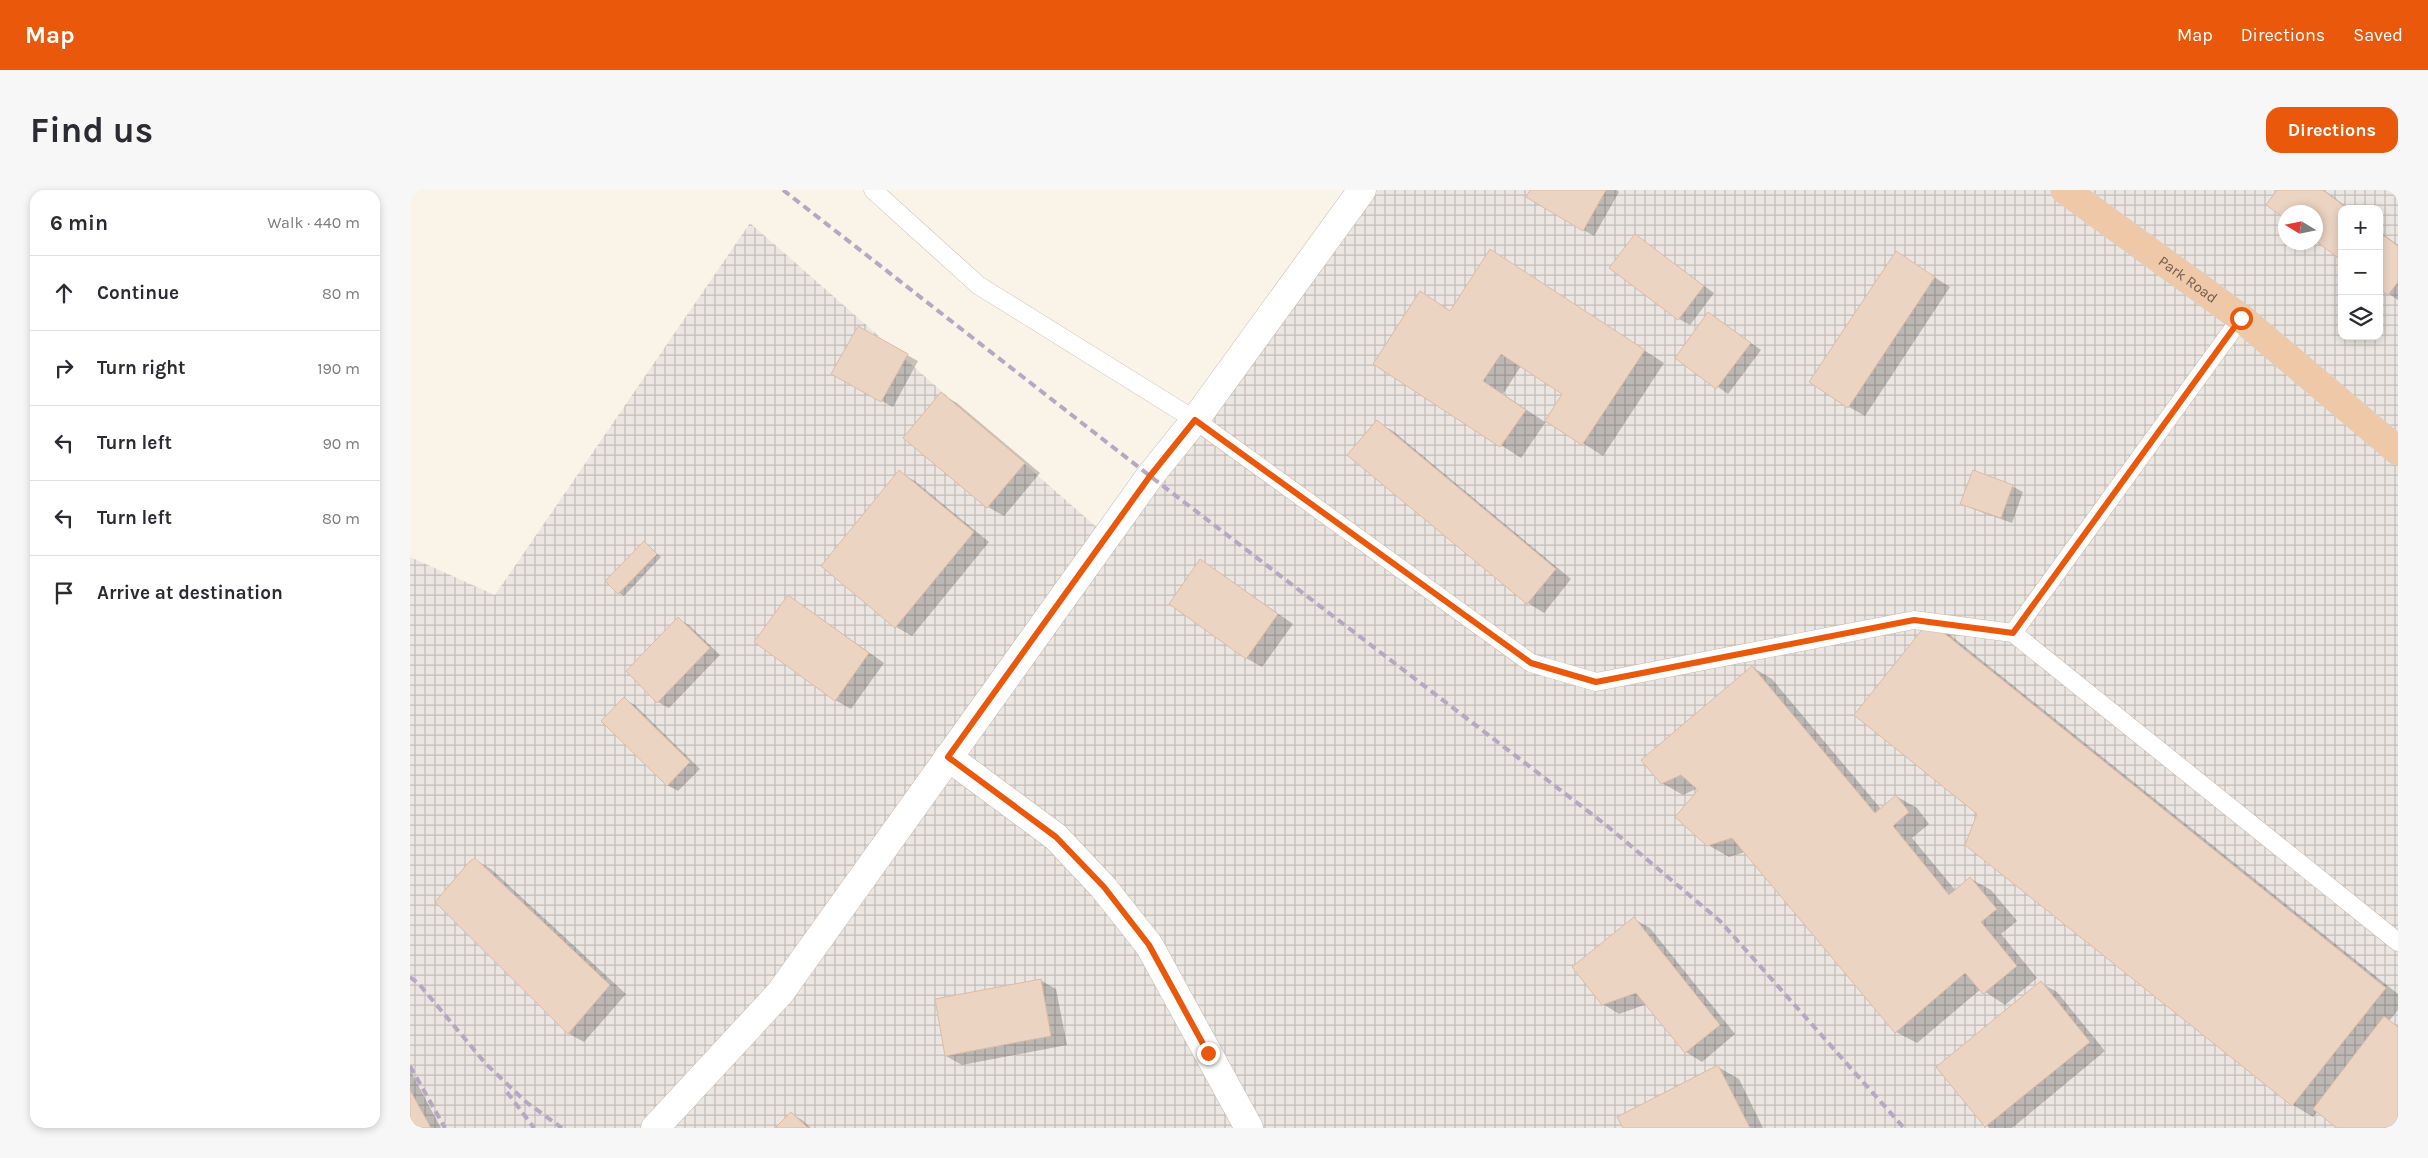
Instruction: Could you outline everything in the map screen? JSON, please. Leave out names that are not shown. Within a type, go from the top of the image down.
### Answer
[{"type":"highway","name":"Park Road","points":[[2065,190],[2241,318],[2398,451]]},
{"type":"street","points":[[654,1128],[780,993],[1150,476],[1195,420],[1362,190]]},
{"type":"street","points":[[948,757],[1056,837],[1104,887],[1149,945],[1249,1128]]},
{"type":"lane","points":[[874,190],[978,285],[1195,420],[1531,663],[1596,682],[1914,620],[2013,633],[2398,942]]},
{"type":"lane","points":[[2013,633],[2241,318]]},
{"type":"shaded area","points":[[1358,190],[2398,190],[2398,1128],[410,1128],[410,557],[495,595],[750,223],[1101,531]]},
{"type":"building","points":[[1530,190],[1606,190],[1583,231],[1526,197]]},
{"type":"building","points":[[2277,190],[2323,190],[2343,205],[2338,205],[2338,258],[2323,246],[2323,205],[2278,205],[2278,213],[2266,205]]},
{"type":"building","points":[[1635,234],[1704,286],[1678,320],[1609,268]]},
{"type":"building","points":[[2383,235],[2398,246],[2398,282],[2388,295],[2383,292]]},
{"type":"building","points":[[1490,249],[1645,350],[1582,445],[1545,421],[1562,394],[1501,354],[1483,381],[1526,410],[1500,447],[1373,364],[1420,291],[1450,311]]},
{"type":"building","points":[[1896,251],[1935,277],[1848,408],[1809,382]]},
{"type":"building","points":[[1708,312],[1751,343],[1716,389],[1675,358]]},
{"type":"building","points":[[858,326],[908,354],[881,402],[831,374]]},
{"type":"building","points":[[941,392],[1025,463],[987,508],[903,438]]},
{"type":"building","points":[[1377,420],[1556,569],[1527,604],[1347,455]]},
{"type":"building","points":[[899,470],[974,532],[895,628],[821,566]]},
{"type":"building","points":[[1973,470],[2013,485],[2001,518],[1960,504]]},
{"type":"building","points":[[644,541],[657,554],[618,594],[605,581]]},
{"type":"building","points":[[1200,559],[1278,614],[1246,659],[1169,604]]},
{"type":"building","points":[[788,595],[869,653],[835,701],[754,642]]},
{"type":"building","points":[[678,617],[710,648],[657,703],[626,671]]},
{"type":"building","points":[[1929,621],[2386,988],[2292,1106],[1965,845],[1977,814],[1854,715]]},
{"type":"building","points":[[1752,666],[1875,813],[1896,795],[1909,812],[1893,826],[1949,895],[1970,877],[1997,909],[1981,922],[2017,966],[1983,994],[1965,973],[1895,1033],[1732,838],[1707,846],[1675,817],[1698,790],[1681,775],[1661,784],[1641,760]]},
{"type":"building","points":[[624,697],[690,762],[667,786],[601,721]]},
{"type":"building","points":[[475,858],[610,985],[568,1034],[435,902],[470,861]]},
{"type":"building","points":[[1634,917],[1720,1025],[1685,1053],[1636,993],[1602,1005],[1572,967]]},
{"type":"building","points":[[1041,979],[1051,1036],[945,1056],[935,999]]},
{"type":"building","points":[[2041,981],[2090,1042],[1985,1127],[1936,1067]]},
{"type":"building","points":[[2384,1016],[2398,1027],[2398,1128],[2337,1128],[2313,1109]]},
{"type":"building","points":[[1718,1065],[1750,1128],[1623,1128],[1617,1117]]},
{"type":"building","points":[[410,1090],[431,1128],[410,1128]]},
{"type":"building","points":[[791,1112],[808,1128],[775,1128]]},
{"type":"railway","points":[[783,190],[1150,476],[1606,825],[1720,921],[1904,1128]]},
{"type":"railway","points":[[410,977],[419,984],[486,1064],[526,1102],[562,1128]]},
{"type":"railway","points":[[410,1066],[445,1128]]},
{"type":"railway","points":[[507,1092],[534,1128]]},
{"type":"route","points":[[1208,1053],[1149,945],[1104,887],[1056,837],[948,757],[1150,476],[1195,420],[1531,663],[1596,682],[1914,620],[2013,633],[2241,318]]}]
